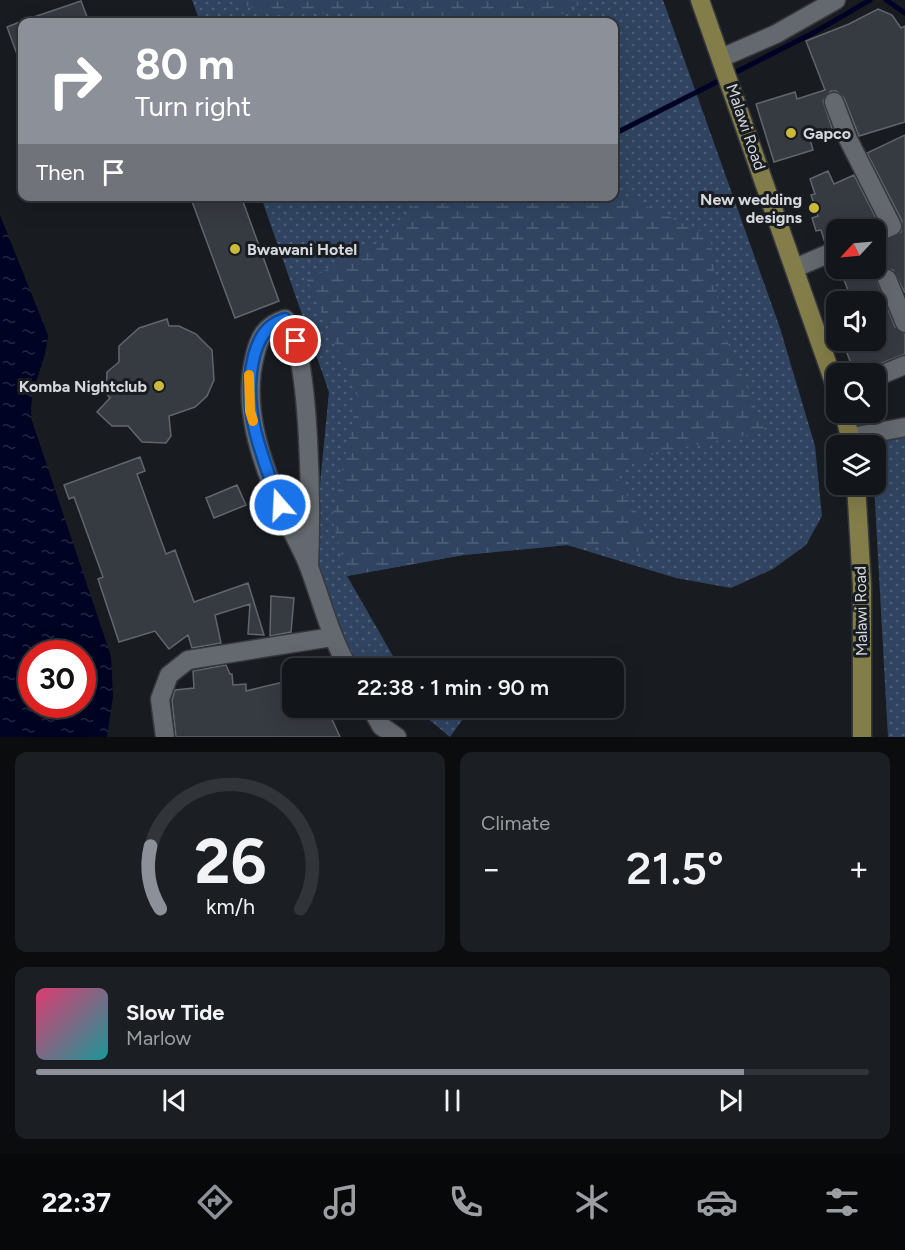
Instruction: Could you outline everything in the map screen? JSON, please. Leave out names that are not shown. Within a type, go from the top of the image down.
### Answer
[{"type":"main road","name":"Malawi Road","points":[[700,0],[827,363]]},
{"type":"main road","name":"Malawi Road","points":[[857,495],[862,586],[862,737]]},
{"type":"street","points":[[722,58],[776,34],[836,0]]},
{"type":"street","points":[[834,102],[848,139],[891,227]]},
{"type":"street","points":[[795,268],[826,255]]},
{"type":"street","points":[[887,279],[905,322]]},
{"type":"street","points":[[309,566],[310,528],[303,374],[294,333],[285,319],[274,322],[259,338],[249,377],[250,411],[280,505],[309,566],[332,637],[343,658]]},
{"type":"street","points":[[886,373],[905,365]]},
{"type":"street","points":[[875,435],[905,427]]},
{"type":"street","points":[[165,737],[160,699],[169,675],[188,660],[332,637]]},
{"type":"street","points":[[377,718],[381,726],[397,737]]},
{"type":"green space","points":[[192,0],[663,0],[780,328],[815,446],[822,516],[806,545],[773,569],[731,588],[676,578],[567,545],[463,555],[347,576],[394,658],[355,658],[350,654],[312,566],[329,392],[262,201],[618,201],[618,18],[199,18]]},
{"type":"green space","points":[[225,0],[588,0],[554,18],[360,18],[354,12],[279,15]]},
{"type":"green space","points":[[618,193],[710,236],[721,327],[766,432],[658,452],[614,473],[661,554],[567,545],[463,555],[347,576],[332,518],[358,395],[307,280],[377,243],[420,201],[618,201]]},
{"type":"green space","points":[[905,433],[905,737],[888,737],[875,495],[886,495],[886,435],[883,435]]},
{"type":"green space","points":[[427,718],[464,718],[450,737]]},
{"type":"water","points":[[0,215],[48,335],[47,347],[34,388],[32,421],[111,656],[113,696],[107,737],[0,737]]},
{"type":"building","points":[[81,1],[87,18],[31,18]]},
{"type":"building","points":[[878,9],[892,15],[901,28],[905,26],[905,122],[859,136],[844,98],[836,91],[831,91],[823,101],[832,128],[809,136],[813,150],[774,162],[756,104],[795,92],[797,99],[825,90],[806,41],[849,24]]},
{"type":"building","points":[[18,23],[18,57],[7,27]]},
{"type":"building","points":[[905,135],[905,293],[893,270],[886,269],[886,239],[901,232],[902,221],[867,153]]},
{"type":"building","points":[[828,171],[834,184],[854,175],[876,219],[826,219],[825,243],[821,230],[816,231],[812,218],[818,216],[811,195],[815,194],[810,179]]},
{"type":"building","name":"Bwawani Hotel","points":[[192,201],[243,201],[279,301],[235,318]]},
{"type":"building","points":[[844,279],[876,279],[881,291],[848,291]]},
{"type":"building","points":[[886,304],[895,327],[905,334],[905,354],[882,363],[851,363],[846,351],[886,351]]},
{"type":"building","name":"Komba Nightclub","points":[[167,319],[169,326],[179,326],[196,334],[212,350],[214,380],[207,396],[195,407],[169,416],[171,436],[166,443],[142,442],[128,426],[112,426],[97,412],[110,398],[106,393],[107,372],[119,362],[119,346],[139,328]]},
{"type":"building","points":[[140,457],[145,471],[137,474],[166,554],[175,550],[194,602],[248,583],[264,635],[248,634],[250,604],[215,615],[221,643],[192,648],[188,635],[169,649],[155,631],[119,642],[98,579],[103,577],[74,497],[69,499],[64,485]]},
{"type":"building","points":[[237,485],[246,505],[214,518],[206,498]]},
{"type":"building","points":[[271,596],[294,598],[291,632],[270,636]]},
{"type":"building","points":[[226,665],[232,674],[233,685],[246,684],[246,691],[282,682],[282,718],[331,718],[340,737],[176,737],[172,700],[175,690],[194,688],[193,671]]},
{"type":"waterway","points":[[618,132],[815,32],[870,0]]},
{"type":"waterway","points":[[886,0],[905,13]]},
{"type":"slow traffic","points":[[249,375],[250,411],[253,421]]},
{"type":"place","name":"Gapco","points":[[791,133]]},
{"type":"place","name":"New wedding designs","points":[[814,208]]},
{"type":"place","name":"Bwawani Hotel","points":[[235,249]]},
{"type":"place","name":"Komba Nightclub","points":[[159,386]]},
{"type":"route","points":[[280,505],[263,458],[250,411],[249,377],[259,338],[274,322],[285,319],[291,326],[296,341]]}]
